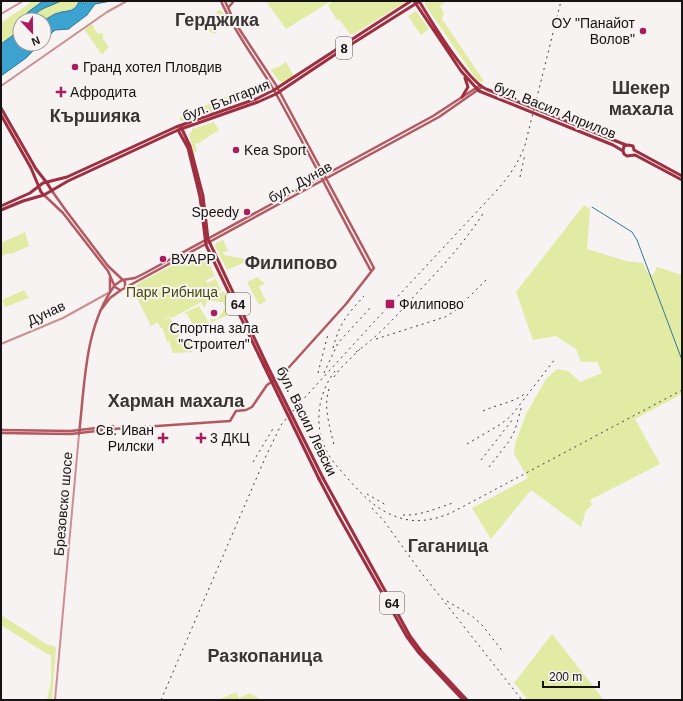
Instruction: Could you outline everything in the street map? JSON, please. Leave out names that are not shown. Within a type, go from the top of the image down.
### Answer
[{"type":"main road","points":[[1,434],[79,434],[113,429],[228,422],[236,411],[251,408],[267,385],[283,374],[346,304],[374,268],[326,177],[278,93],[274,90],[231,22],[221,1]]},
{"type":"main road","points":[[225,1],[234,21],[278,88],[278,93],[371,271]]},
{"type":"main road","name":"бул. България","points":[[181,127],[256,99],[278,88],[411,1]]},
{"type":"main road","points":[[228,9],[233,2]]},
{"type":"main road","points":[[417,2],[461,71],[468,86],[462,98]]},
{"type":"main road","points":[[417,2],[467,72],[481,87]]},
{"type":"main road","name":"бул. България","points":[[47,182],[67,177],[177,128],[258,102],[278,93],[417,2]]},
{"type":"main road","points":[[461,71],[477,90]]},
{"type":"main road","name":"бул. Дунав","points":[[326,177],[439,117],[481,87]]},
{"type":"main road","name":"бул. Васил Априлов","points":[[481,87],[626,145]]},
{"type":"main road","name":"бул. Дунав","points":[[121,290],[323,179],[477,90]]},
{"type":"main road","name":"бул. Васил Априлов","points":[[477,90],[613,145],[623,151]]},
{"type":"main road","points":[[1,108],[36,169],[108,266],[125,284],[125,288]]},
{"type":"main road","points":[[1,115],[31,168],[44,195],[63,213],[109,272],[117,288],[121,290]]},
{"type":"main road","name":"бул. Васил Левски","points":[[181,127],[190,146],[203,196],[207,242]]},
{"type":"main road","name":"бул. България","points":[[52,190],[177,128]]},
{"type":"main road","name":"бул. Васил Левски","points":[[177,128],[188,148],[200,197],[207,242],[338,515],[407,637],[419,653],[463,700]]},
{"type":"main road","points":[[682,176],[634,150],[632,146],[626,145],[623,151],[627,156],[632,155],[682,180]]},
{"type":"main road","points":[[632,155],[634,150]]},
{"type":"main road","name":"8","points":[[1,206],[30,193],[47,182]]},
{"type":"main road","name":"8","points":[[1,210],[23,201],[44,195],[52,190]]},
{"type":"main road","name":"бул. Дунав","points":[[122,280],[137,278],[207,242]]},
{"type":"main road","points":[[109,272],[111,283],[110,292]]},
{"type":"main road","name":"Брезовско шосе","points":[[79,434],[93,328],[104,301],[115,285],[122,280]]},
{"type":"main road","name":"Брезовско шосе","points":[[100,311],[110,298],[121,290]]},
{"type":"main road","points":[[1,430],[79,430],[113,426],[113,429]]},
{"type":"main road","name":"бул. Васил Левски","points":[[321,479],[410,636],[421,651],[467,700]]},
{"type":"street","points":[[1,14],[22,1]]},
{"type":"street","points":[[1,86],[107,12],[126,1]]},
{"type":"street","name":"Дунав","points":[[1,344],[63,318],[110,292]]},
{"type":"street","points":[[99,298],[104,301]]},
{"type":"street","name":"Брезовско шосе","points":[[55,700],[79,434]]},
{"type":"green space","points":[[33,1],[43,1],[30,12],[17,12]]},
{"type":"green space","points":[[61,1],[79,1],[74,8],[68,12],[57,13],[52,16],[52,12],[39,12],[48,6]]},
{"type":"green space","points":[[266,1],[331,1],[286,29]]},
{"type":"green space","points":[[334,1],[407,1],[354,34],[350,34],[339,19],[337,20],[328,5]]},
{"type":"green space","points":[[426,1],[447,1],[440,6],[444,13],[442,19],[484,81],[481,82],[477,80],[425,5]]},
{"type":"green space","points":[[218,10],[221,10],[225,15],[215,34],[207,30]]},
{"type":"green space","points":[[416,11],[429,29],[421,35],[408,16]]},
{"type":"green space","points":[[12,15],[12,36],[1,44],[1,23]]},
{"type":"green space","points":[[92,24],[97,33],[103,34],[103,39],[109,47],[102,55],[84,29]]},
{"type":"green space","points":[[286,62],[294,76],[284,83],[278,80],[271,70]]},
{"type":"green space","points":[[234,91],[241,91],[245,99],[233,103],[232,101],[218,106],[219,109],[182,121],[179,119],[183,115],[201,106],[202,107],[235,93]]},
{"type":"green space","points":[[214,122],[219,130],[197,144],[195,143],[197,151],[194,153],[189,134],[192,129]]},
{"type":"green space","points":[[584,205],[590,209],[587,249],[626,261],[643,263],[647,272],[653,275],[657,267],[682,275],[682,394],[635,419],[660,464],[590,500],[592,505],[586,510],[581,527],[531,490],[491,539],[472,508],[528,478],[514,454],[515,444],[526,414],[546,379],[557,369],[568,371],[580,382],[602,373],[597,362],[581,362],[576,349],[556,336],[533,340],[516,292]]},
{"type":"green space","points":[[25,232],[29,246],[11,254],[9,253],[2,256],[1,243]]},
{"type":"green space","points":[[223,240],[228,251],[223,252],[224,255],[245,259],[245,262],[227,270],[215,246],[216,243]]},
{"type":"green space","name":"Парк Рибница","points":[[201,251],[207,258],[215,276],[206,280],[207,283],[216,279],[221,290],[213,293],[214,296],[224,291],[234,312],[211,323],[210,319],[218,319],[225,307],[223,302],[208,301],[204,308],[201,302],[172,318],[170,316],[151,326],[132,288],[144,280]]},
{"type":"green space","points":[[258,277],[264,284],[259,287],[266,301],[259,305],[247,282]]},
{"type":"green space","points":[[24,290],[29,298],[5,307],[2,300]]},
{"type":"green space","points":[[199,306],[209,323],[201,328],[209,325],[207,329],[197,332],[187,314],[184,313]]},
{"type":"green space","points":[[170,317],[182,342],[193,338],[192,352],[173,353],[169,341],[167,342],[162,327],[160,328],[158,322]]},
{"type":"green space","points":[[1,615],[48,645],[56,648],[52,700],[47,700],[51,681],[51,655],[47,654],[1,625]]},
{"type":"green space","points":[[552,634],[604,700],[528,700],[514,683]]},
{"type":"green space","points":[[236,692],[239,698],[250,693],[261,700],[218,700]]},
{"type":"water","points":[[43,1],[61,1],[38,12],[28,12]]},
{"type":"water","points":[[79,1],[83,1],[84,4],[87,1],[111,1],[95,4],[87,15],[69,29],[55,30],[52,33],[52,16],[73,9]]},
{"type":"water","points":[[12,36],[12,52],[32,52],[1,76],[1,44]]},
{"type":"waterway","points":[[592,207],[632,232],[637,240],[682,360]]},
{"type":"railway","points":[[161,700],[266,456],[281,425],[374,322],[498,189],[517,163],[525,145],[561,1]]},
{"type":"railway","points":[[520,177],[525,154]]},
{"type":"railway","points":[[356,352],[373,339],[436,273],[461,244],[484,212]]},
{"type":"railway","points":[[376,339],[445,317],[455,311],[486,280]]},
{"type":"railway","points":[[333,348],[341,325],[364,296]]},
{"type":"railway","points":[[324,373],[338,343],[370,308]]},
{"type":"railway","points":[[318,373],[328,334]]},
{"type":"railway","points":[[334,377],[360,349]]},
{"type":"railway","points":[[467,444],[501,424],[511,416],[555,359]]},
{"type":"railway","points":[[335,371],[324,391],[319,413],[321,436],[330,457],[367,499],[380,509],[395,516],[416,521],[434,519],[451,513],[682,390]]},
{"type":"railway","points":[[329,389],[327,396],[327,410],[334,445]]},
{"type":"railway","points":[[483,411],[516,399],[526,393]]},
{"type":"railway","points":[[489,467],[510,440],[515,430],[522,405]]},
{"type":"railway","points":[[481,460],[513,419]]},
{"type":"railway","points":[[253,462],[274,427]]},
{"type":"railway","points":[[367,494],[386,505]]},
{"type":"railway","points":[[403,515],[422,513],[453,503]]},
{"type":"railway","points":[[372,508],[384,521],[420,571],[522,700]]},
{"type":"railway","points":[[447,601],[472,616],[482,625],[504,653]]},
{"type":"place","name":"ОУ \"Панайот Волов\"","points":[[643,31]]},
{"type":"place","name":"Гранд хотел Пловдив","points":[[75,67]]},
{"type":"place","name":"Афродита","points":[[61,92]]},
{"type":"place","name":"Kea Sport","points":[[236,150]]},
{"type":"place","name":"Speedy","points":[[247,212]]},
{"type":"place","name":"ВУАРР","points":[[163,259]]},
{"type":"place","name":"Филипово","points":[[390,304]]},
{"type":"place","name":"Спортна зала \"Строител\"","points":[[214,313]]},
{"type":"place","name":"Св. Иван Рилски","points":[[163,438]]},
{"type":"place","name":"3 ДКЦ","points":[[201,438]]},
{"type":"district","name":"Герджика","points":[[217,20]]},
{"type":"district","name":"Шекер махала","points":[[641,98]]},
{"type":"district","name":"Кършияка","points":[[95,116]]},
{"type":"district","name":"Филипово","points":[[291,263]]},
{"type":"district","name":"Харман махала","points":[[176,401]]},
{"type":"district","name":"Гаганица","points":[[448,546]]},
{"type":"district","name":"Разкопаница","points":[[265,656]]}]
